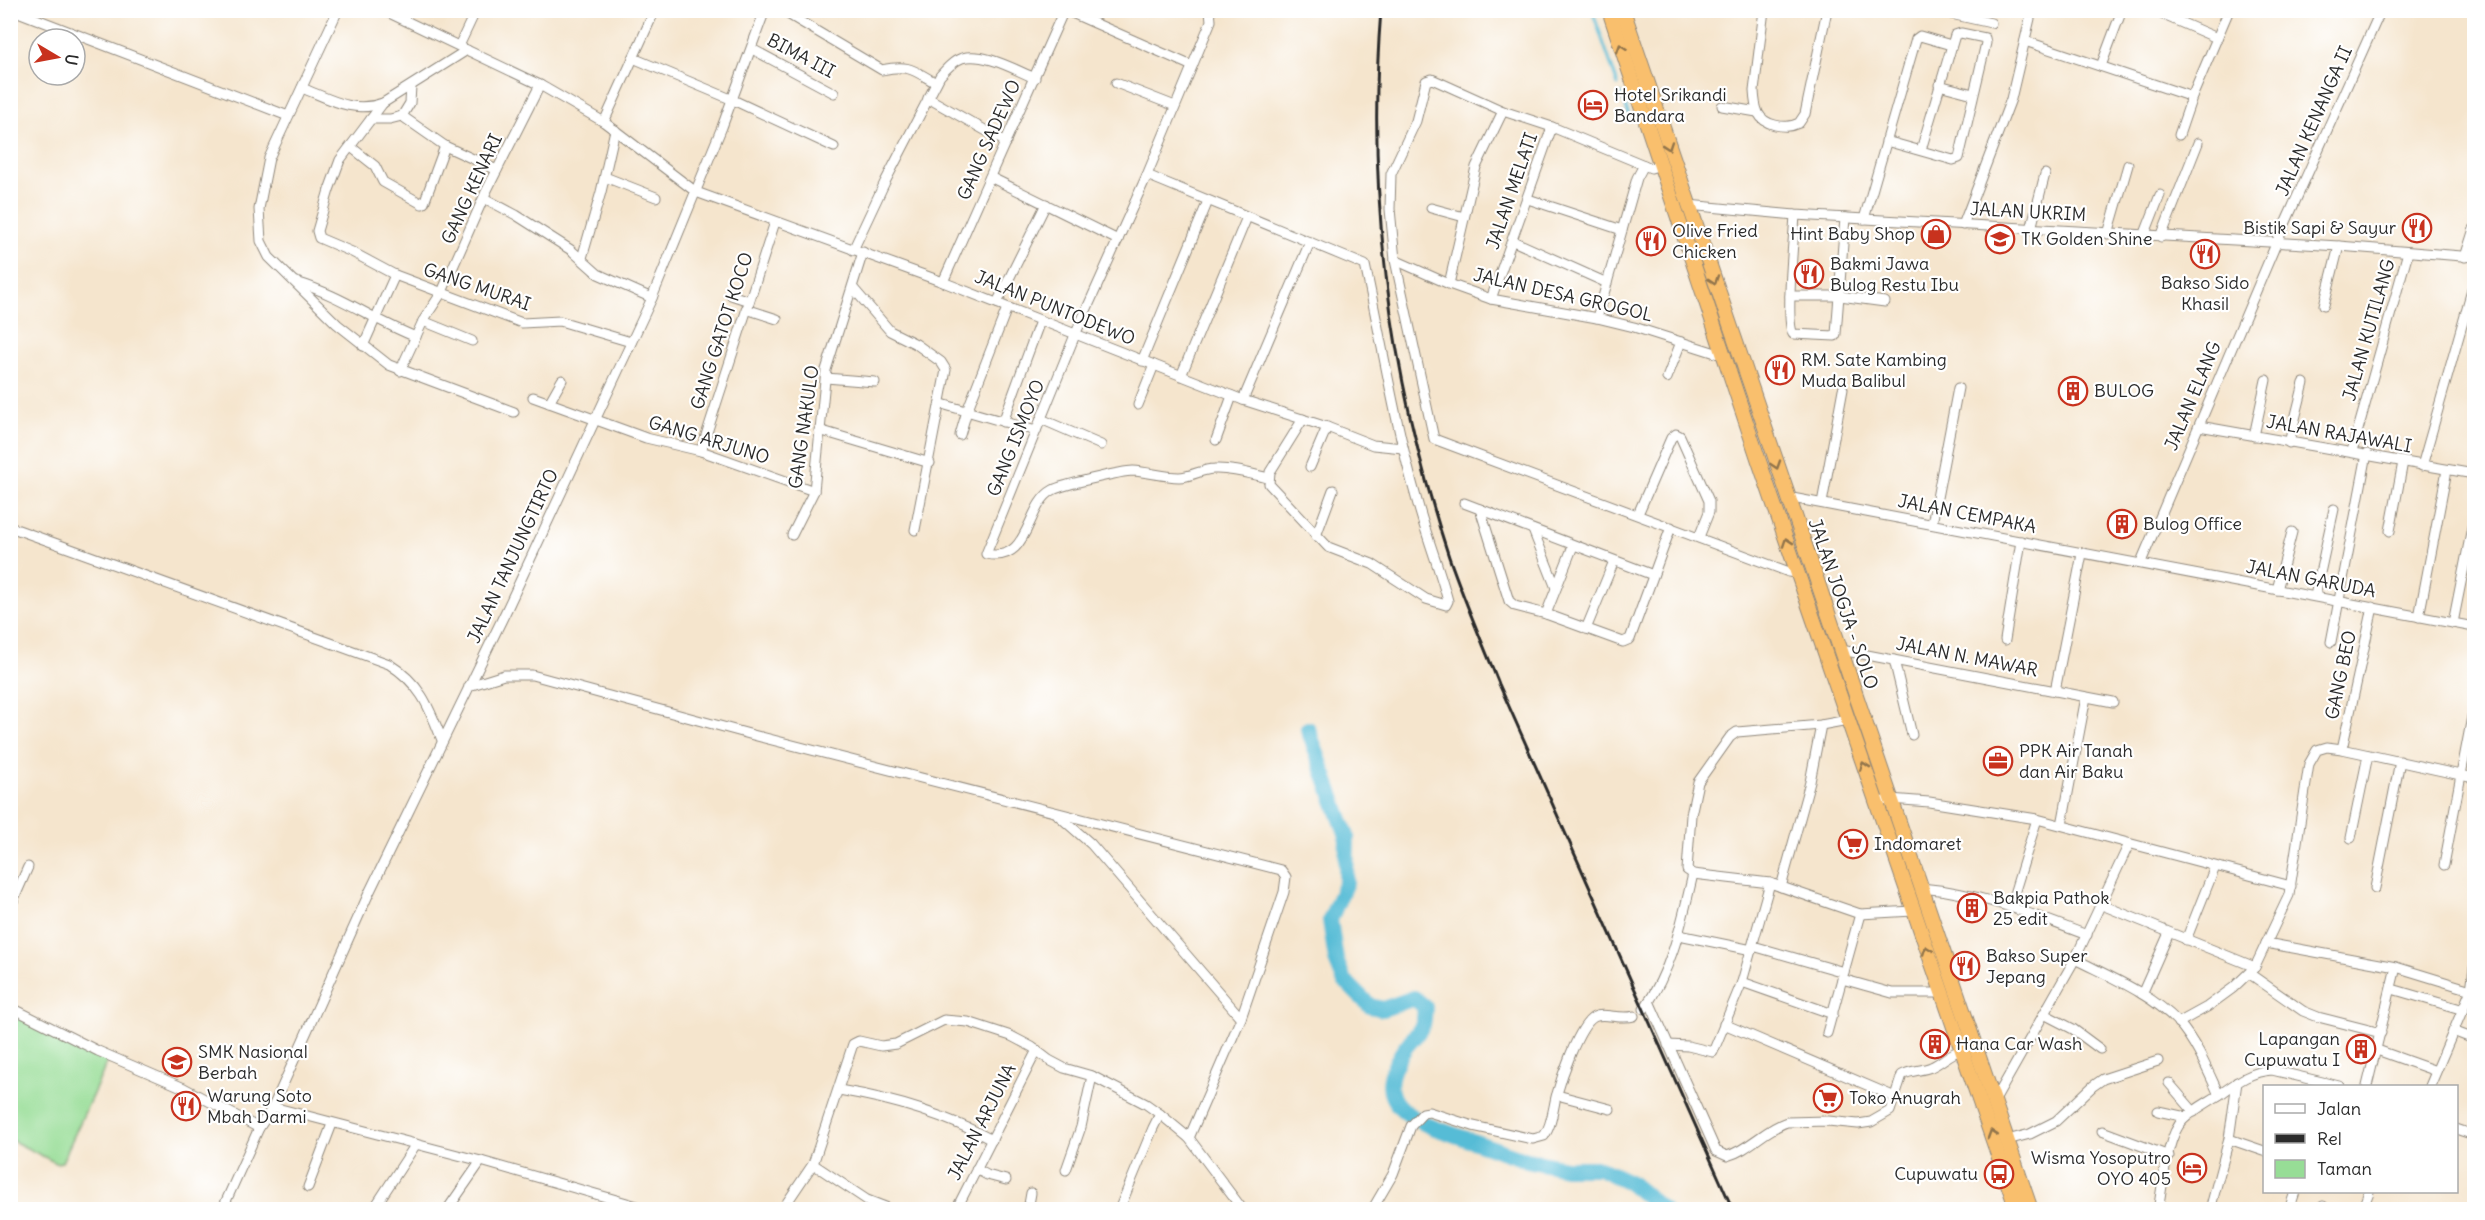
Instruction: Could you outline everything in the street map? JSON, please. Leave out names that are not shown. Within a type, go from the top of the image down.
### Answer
[{"type":"highway","name":"JALAN JOGJA - SOLO","points":[[1609,10],[1688,205],[1841,650],[1912,911],[1943,993],[2017,1209]]},
{"type":"highway","name":"JALAN JOGJA - SOLO","points":[[1623,10],[1661,165],[1797,573],[1848,720],[1921,888],[2031,1209]]},
{"type":"street","points":[[13,10],[288,116]]},
{"type":"street","points":[[338,10],[288,116],[265,174],[259,209],[261,241],[269,257],[363,346],[400,371],[514,412]]},
{"type":"street","name":"JALAN PUNTODEWO","points":[[383,10],[540,85],[604,122],[696,192],[943,282],[1243,400],[1327,427],[1373,445],[1403,448]]},
{"type":"street","points":[[302,88],[351,107],[368,109],[383,103],[411,86],[463,48],[477,10]]},
{"type":"street","points":[[604,122],[655,10]]},
{"type":"street","points":[[781,10],[882,70],[900,66],[910,68],[936,83]]},
{"type":"street","points":[[1065,10],[1192,66]]},
{"type":"street","name":"GANG SADEWO","points":[[943,282],[1065,10]]},
{"type":"street","name":"GANG ISMOYO","points":[[1210,10],[1210,21],[1148,175],[1075,335],[986,554],[996,556],[1009,552],[1015,547],[1021,541],[1041,502],[1054,489],[1132,471],[1182,477],[1212,469],[1226,469],[1268,478]]},
{"type":"street","points":[[1764,10],[1754,91],[1757,112],[1767,123],[1783,127],[1792,126],[1803,119],[1827,10]]},
{"type":"street","points":[[1933,10],[1990,23]]},
{"type":"street","points":[[1963,225],[2011,99],[2032,10]]},
{"type":"street","points":[[2100,66],[2122,10]]},
{"type":"street","points":[[2152,10],[2217,38]]},
{"type":"street","points":[[2179,135],[2229,10]]},
{"type":"street","name":"JALAN KENANGA II","points":[[2276,244],[2381,10]]},
{"type":"street","name":"JALAN TANJUNGTIRTO","points":[[222,1209],[259,1128],[273,1107],[369,893],[652,298],[733,100],[765,11]]},
{"type":"street","points":[[1886,141],[1953,160],[1959,158],[1986,38],[1957,33],[1951,45],[1921,150]]},
{"type":"street","points":[[1864,219],[1916,39],[1920,36],[1951,45]]},
{"type":"street","points":[[2025,41],[2192,98]]},
{"type":"street","name":"BIMA III","points":[[752,49],[834,93]]},
{"type":"street","points":[[853,250],[928,98],[936,83],[952,64],[962,58],[975,57],[1035,78]]},
{"type":"street","points":[[633,58],[733,100],[834,147]]},
{"type":"street","points":[[1661,165],[1651,168],[1552,127],[1503,111],[1432,79],[1426,81],[1416,121],[1391,174],[1390,209],[1395,261],[1434,439],[1789,572],[1797,573]]},
{"type":"street","points":[[1116,83],[1175,106]]},
{"type":"street","name":"GANG KENARI","points":[[400,371],[423,321],[442,292],[497,170],[540,85]]},
{"type":"street","points":[[1939,85],[1973,94]]},
{"type":"street","points":[[371,119],[390,120],[402,116],[410,103],[411,86]]},
{"type":"street","points":[[928,98],[1006,142]]},
{"type":"street","points":[[383,103],[351,147],[375,166],[384,182],[422,204],[424,203],[445,147]]},
{"type":"street","points":[[1722,106],[1757,112]]},
{"type":"street","points":[[1449,284],[1482,150],[1503,111]]},
{"type":"street","points":[[402,116],[445,147],[497,170]]},
{"type":"street","name":"JALAN MELATI","points":[[1491,299],[1552,127]]},
{"type":"street","points":[[582,258],[605,177],[615,130]]},
{"type":"street","points":[[2161,237],[2198,143]]},
{"type":"street","name":"GANG MURAI","points":[[351,147],[340,160],[334,174],[317,231],[319,238],[352,252],[395,275],[522,323],[560,321],[631,342]]},
{"type":"street","points":[[1598,318],[1633,190],[1644,165]]},
{"type":"street","points":[[2108,234],[2128,165]]},
{"type":"street","points":[[2031,229],[2044,174]]},
{"type":"street","points":[[1148,175],[1365,265],[1403,448],[1417,502],[1448,601],[1446,605],[1426,599],[1372,564],[1328,547],[1269,484],[1268,478],[1303,419]]},
{"type":"street","points":[[605,177],[656,197]]},
{"type":"street","points":[[990,177],[1118,240]]},
{"type":"street","points":[[2144,236],[2160,195]]},
{"type":"street","points":[[484,198],[516,215],[582,258],[598,274],[652,298]]},
{"type":"street","points":[[1528,199],[1622,230]]},
{"type":"street","points":[[1142,361],[1208,201]]},
{"type":"street","points":[[997,303],[1046,204]]},
{"type":"street","name":"JALAN UKRIM","points":[[1688,205],[1795,215],[2339,246],[2470,257]]},
{"type":"street","points":[[1431,208],[1464,217]]},
{"type":"street","points":[[1795,215],[1790,329],[1793,334],[1835,336],[1845,218]]},
{"type":"street","points":[[1181,376],[1247,217]]},
{"type":"street","name":"GANG GATOT KOCO","points":[[701,451],[775,222]]},
{"type":"street","points":[[2470,257],[2475,229]]},
{"type":"street","points":[[1513,241],[1607,284]]},
{"type":"street","points":[[1243,400],[1310,242]]},
{"type":"street","name":"JALAN ELANG","points":[[2141,562],[2276,244]]},
{"type":"street","points":[[2324,304],[2339,246]]},
{"type":"street","name":"GANG NAKULO","points":[[792,535],[814,491],[825,378],[863,252]]},
{"type":"street","name":"JALAN KUTILANG","points":[[2352,451],[2408,252]]},
{"type":"street","name":"JALAN DESA GROGOL","points":[[1395,261],[1491,299],[1598,318],[1725,356]]},
{"type":"street","points":[[363,346],[395,275]]},
{"type":"street","points":[[293,281],[335,296],[416,337]]},
{"type":"street","points":[[2422,466],[2475,283]]},
{"type":"street","points":[[853,288],[890,331],[916,344],[945,366],[942,404],[915,530]]},
{"type":"street","points":[[731,295],[777,319]]},
{"type":"street","points":[[1791,296],[1840,296],[1885,302]]},
{"type":"street","points":[[960,435],[1007,308]]},
{"type":"street","points":[[423,321],[472,341]]},
{"type":"street","points":[[1003,422],[1040,321]]},
{"type":"street","points":[[1667,378],[1681,342]]},
{"type":"street","points":[[1138,405],[1154,365]]},
{"type":"street","points":[[825,378],[875,382]]},
{"type":"street","points":[[549,403],[562,380]]},
{"type":"street","points":[[2254,436],[2266,380]]},
{"type":"street","points":[[2289,443],[2304,383]]},
{"type":"street","points":[[1932,524],[1958,388]]},
{"type":"street","points":[[1822,503],[1844,389]]},
{"type":"street","points":[[1216,440],[1232,396]]},
{"type":"street","name":"GANG ARJUNO","points":[[533,397],[646,438],[701,451],[814,491]]},
{"type":"street","points":[[942,404],[1036,431]]},
{"type":"street","points":[[1041,419],[1101,445]]},
{"type":"street","name":"JALAN RAJAWALI","points":[[2199,426],[2475,474]]},
{"type":"street","points":[[1310,467],[1327,427]]},
{"type":"street","points":[[819,430],[930,463]]},
{"type":"street","points":[[1638,514],[1671,438],[1676,434],[1680,435],[1709,501],[1709,512],[1699,537]]},
{"type":"street","points":[[2331,642],[2367,454]]},
{"type":"street","points":[[2390,531],[2403,462]]},
{"type":"street","points":[[2419,616],[2447,470]]},
{"type":"street","points":[[1316,536],[1333,490]]},
{"type":"street","name":"JALAN CEMPAKA","points":[[1787,497],[2082,554],[2141,562]]},
{"type":"street","points":[[1464,503],[1653,575]]},
{"type":"street","points":[[1480,509],[1509,601],[1515,606],[1546,614],[1623,642],[1628,641],[1671,527]]},
{"type":"street","points":[[2315,596],[2334,509]]},
{"type":"street","points":[[2453,623],[2475,517]]},
{"type":"street","points":[[10,527],[389,664],[402,672],[422,694],[442,740]]},
{"type":"street","points":[[1533,530],[1556,588]]},
{"type":"street","points":[[2277,590],[2292,532]]},
{"type":"street","points":[[2005,640],[2021,541]]},
{"type":"street","points":[[1546,614],[1573,546]]},
{"type":"street","points":[[2055,691],[2082,554]]},
{"type":"street","points":[[1586,629],[1614,561]]},
{"type":"street","name":"JALAN GARUDA","points":[[2141,562],[2475,627]]},
{"type":"street","name":"GANG BEO","points":[[2342,749],[2373,607]]},
{"type":"street","name":"JALAN N. MAWAR","points":[[1841,650],[2113,702]]},
{"type":"street","points":[[1894,660],[1912,735]]},
{"type":"street","points":[[469,686],[504,675],[532,675],[753,735],[1281,870],[1287,877],[1286,886],[1241,1018],[1189,1138]]},
{"type":"street","points":[[2062,825],[2086,697]]},
{"type":"street","points":[[2444,864],[2475,706]]},
{"type":"street","points":[[1848,720],[1821,725],[1737,732],[1730,737],[1698,783],[1687,850],[1688,870],[1691,874],[1679,936],[1668,965],[1646,1005],[1668,1045],[1716,1151],[1727,1156],[1738,1152],[1775,1126],[1787,1122],[1871,1122],[1890,1111],[1902,1075],[1909,1071],[1928,1068],[1953,1052],[1962,1050]]},
{"type":"street","points":[[1781,886],[1807,792],[1821,725]]},
{"type":"street","points":[[2178,1023],[2207,1007],[2253,970],[2283,909],[2291,886],[2309,764],[2317,750],[2327,747],[2342,749],[2475,778]]},
{"type":"street","points":[[2351,838],[2368,755]]},
{"type":"street","points":[[2375,888],[2400,762]]},
{"type":"street","points":[[1883,801],[1929,802],[2037,819],[2291,886]]},
{"type":"street","points":[[1054,811],[1090,844],[1241,1018]]},
{"type":"street","points":[[2010,907],[2037,819]]},
{"type":"street","points":[[1994,1102],[2075,959],[2129,844]]},
{"type":"street","points":[[12,902],[28,867]]},
{"type":"street","points":[[2186,940],[2215,867]]},
{"type":"street","points":[[1691,874],[1770,883],[1860,914],[1912,911]]},
{"type":"street","points":[[1668,1045],[1688,1046],[1713,1052],[1742,982],[1770,883]]},
{"type":"street","points":[[1921,888],[1955,891],[2010,907],[2087,934]]},
{"type":"street","points":[[2102,905],[2253,970],[2267,986],[2318,1017],[2381,1033]]},
{"type":"street","points":[[1827,1034],[1860,914]]},
{"type":"street","points":[[2142,994],[2169,933]]},
{"type":"street","points":[[1679,936],[1753,948],[1892,993],[1943,993]]},
{"type":"street","points":[[2266,943],[2396,967],[2471,990]]},
{"type":"street","points":[[2075,959],[2142,994],[2178,1023],[2203,1061],[2219,1095]]},
{"type":"street","points":[[2367,1085],[2396,967]]},
{"type":"street","points":[[2430,1085],[2464,1010],[2471,990],[2475,967]]},
{"type":"street","points":[[1742,982],[1833,1014]]},
{"type":"street","points":[[2392,988],[2464,1010]]},
{"type":"street","points":[[10,1007],[98,1051],[184,1088],[259,1128]]},
{"type":"street","points":[[2044,1014],[2073,1029],[2100,1049]]},
{"type":"street","points":[[1372,1209],[1393,1174],[1411,1126],[1418,1116],[1430,1112],[1473,1126],[1537,1139],[1547,1133],[1572,1052],[1590,1021],[1595,1016],[1603,1015],[1625,1019],[1634,1016]]},
{"type":"street","points":[[782,1209],[813,1164],[839,1090],[850,1049],[856,1042],[881,1046],[896,1044],[944,1020],[968,1022],[993,1029],[1037,1050],[1064,1068],[1092,1076],[1146,1104],[1189,1138],[1243,1209]]},
{"type":"street","points":[[1724,1024],[1895,1097]]},
{"type":"street","points":[[2453,1031],[2475,1039]]},
{"type":"street","name":"JALAN ARJUNA","points":[[956,1209],[1037,1050]]},
{"type":"street","points":[[2377,1050],[2436,1071]]},
{"type":"street","points":[[2007,1140],[2030,1134],[2056,1121],[2093,1086],[2103,1080],[2158,1061]]},
{"type":"street","points":[[2158,1209],[2173,1136],[2190,1115],[2237,1082],[2261,1070],[2272,1070],[2332,1085]]},
{"type":"street","points":[[1066,1170],[1081,1126],[1092,1076]]},
{"type":"street","points":[[2210,1209],[2229,1139],[2237,1082]]},
{"type":"street","points":[[2169,1083],[2190,1115]]},
{"type":"street","points":[[839,1090],[919,1108],[969,1127],[992,1140]]},
{"type":"street","points":[[1557,1095],[1610,1109]]},
{"type":"street","points":[[273,1107],[482,1161],[651,1209]]},
{"type":"street","points":[[2158,1111],[2190,1115]]},
{"type":"street","points":[[1119,1209],[1161,1114]]},
{"type":"street","points":[[308,1187],[332,1124]]},
{"type":"street","points":[[2458,1129],[2475,1135]]},
{"type":"street","points":[[2102,1131],[2169,1156]]},
{"type":"street","points":[[2229,1139],[2263,1150]]},
{"type":"street","points":[[373,1209],[416,1144]]},
{"type":"street","points":[[447,1209],[482,1161]]},
{"type":"street","points":[[813,1164],[867,1200],[893,1209]]},
{"type":"street","points":[[976,1169],[987,1175],[1006,1180]]},
{"type":"street","points":[[1030,1209],[1031,1193]]},
{"type":"street","points":[[2289,1209],[2294,1193]]},
{"type":"street","points":[[2362,1209],[2368,1193]]},
{"type":"green space","points":[[11,1013],[108,1061],[62,1162],[56,1163],[11,1140]]},
{"type":"waterway","points":[[1592,10],[1618,85]]},
{"type":"waterway","points":[[1621,94],[1629,115]]},
{"type":"waterway","points":[[1308,729],[1347,836],[1346,882],[1330,920],[1336,960],[1344,980],[1370,1006],[1383,1009],[1414,998],[1425,1007],[1422,1026],[1396,1062],[1392,1075],[1390,1086],[1392,1096],[1398,1105],[1406,1113],[1432,1127],[1527,1160],[1565,1168],[1599,1168],[1629,1182],[1663,1210]]},
{"type":"railway","points":[[1381,10],[1377,80],[1377,149],[1381,218],[1398,356],[1429,491],[1449,557],[1499,684],[1733,1210]]},
{"type":"place","name":"Hotel Srikandi Bandara","points":[[1593,105]]},
{"type":"place","name":"Bistik Sapi & Sayur","points":[[2417,228]]},
{"type":"place","name":"Hint Baby Shop","points":[[1936,234]]},
{"type":"place","name":"TK Golden Shine","points":[[2000,239]]},
{"type":"place","name":"Olive Fried Chicken","points":[[1651,241]]},
{"type":"place","name":"Bakso Sido Khasil","points":[[2205,254]]},
{"type":"place","name":"Bakmi Jawa Bulog Restu Ibu","points":[[1809,274]]},
{"type":"place","name":"RM. Sate Kambing Muda Balibul","points":[[1780,370]]},
{"type":"place","name":"BULOG","points":[[2073,391]]},
{"type":"place","name":"Bulog Office","points":[[2122,524]]},
{"type":"place","name":"PPK Air Tanah dan Air Baku","points":[[1998,761]]},
{"type":"place","name":"Indomaret","points":[[1853,844]]},
{"type":"place","name":"Bakpia Pathok 25 edit","points":[[1972,908]]},
{"type":"place","name":"Bakso Super Jepang","points":[[1965,966]]},
{"type":"place","name":"Hana Car Wash","points":[[1935,1044]]},
{"type":"place","name":"Lapangan Cupuwatu I","points":[[2361,1049]]},
{"type":"place","name":"SMK Nasional Berbah","points":[[177,1062]]},
{"type":"place","name":"Toko Anugrah","points":[[1828,1098]]},
{"type":"place","name":"Warung Soto Mbah Darmi","points":[[186,1106]]},
{"type":"place","name":"Wisma Yosoputro OYO 405","points":[[2192,1168]]},
{"type":"place","name":"Cupuwatu","points":[[1999,1174]]}]
